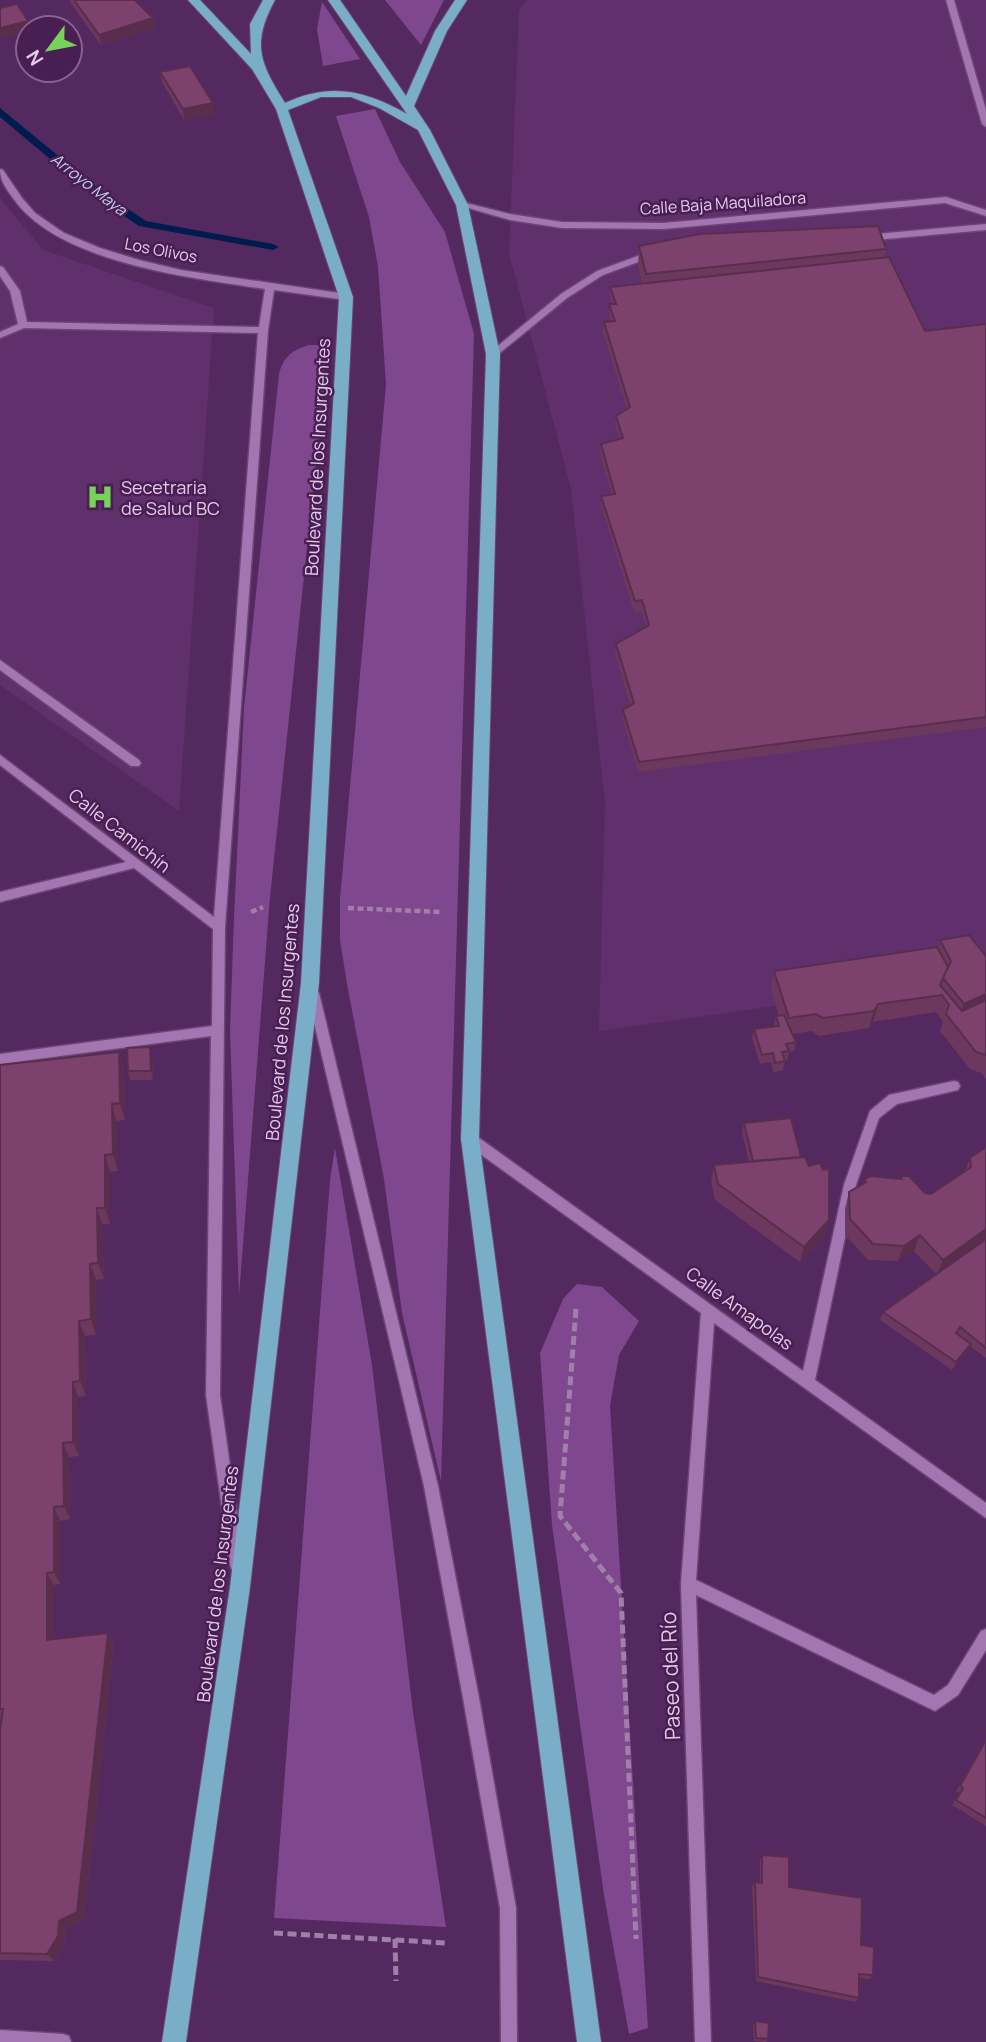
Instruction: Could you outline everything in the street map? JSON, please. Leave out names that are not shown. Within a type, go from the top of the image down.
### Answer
[{"type":"main road","name":"Boulevard de los Insurgentes","points":[[174,2042],[240,1587],[310,983],[346,296],[282,108],[257,67],[194,0]]},
{"type":"main road","points":[[257,67],[256,24],[268,0]]},
{"type":"main road","points":[[334,0],[424,130],[461,205],[493,354],[470,1139],[589,2042]]},
{"type":"main road","points":[[408,106],[441,31],[461,0]]},
{"type":"main road","points":[[282,108],[322,92],[353,91],[378,102],[424,130]]},
{"type":"street","points":[[950,0],[986,124]]},
{"type":"street","name":"Los Olivos","points":[[0,172],[32,215],[77,243],[132,264],[346,296]]},
{"type":"street","name":"Calle Baja Maquiladora","points":[[461,205],[510,217],[562,225],[664,226],[946,200],[986,213]]},
{"type":"street","points":[[847,240],[986,227]]},
{"type":"street","points":[[493,354],[564,296],[600,273],[654,254],[668,253]]},
{"type":"street","points":[[0,269],[15,290],[23,325]]},
{"type":"street","points":[[240,1587],[214,1395],[219,927],[263,330],[270,285]]},
{"type":"street","points":[[0,335],[23,325],[263,330]]},
{"type":"street","points":[[0,664],[135,763]]},
{"type":"street","name":"Calle Camichín","points":[[0,759],[219,927]]},
{"type":"street","points":[[0,897],[134,864]]},
{"type":"street","points":[[310,983],[431,1486],[474,1710],[508,1908],[509,2042]]},
{"type":"street","points":[[0,1059],[218,1030]]},
{"type":"street","points":[[808,1381],[850,1185],[874,1115],[893,1099],[954,1086]]},
{"type":"street","name":"Calle Amapolas","points":[[470,1139],[986,1511]]},
{"type":"street","name":"Paseo del Río","points":[[703,2042],[688,1584],[708,1308]]},
{"type":"street","points":[[688,1584],[919,1698],[935,1703],[953,1690],[986,1636]]},
{"type":"street","points":[[0,2038],[63,2042]]},
{"type":"path","points":[[340,908],[446,912]]},
{"type":"path","points":[[576,1309],[561,1516],[621,1593],[636,1939]]},
{"type":"path","points":[[274,1933],[446,1943]]},
{"type":"path","points":[[395,1939],[396,1982]]},
{"type":"shaded area","points":[[385,0],[444,0],[421,45]]},
{"type":"shaded area","points":[[527,0],[986,0],[986,998],[970,978],[599,1031],[605,803],[571,489],[509,253],[519,11]]},
{"type":"shaded area","points":[[322,2],[360,59],[323,66],[317,29]]},
{"type":"shaded area","points":[[375,109],[400,162],[445,232],[474,334],[441,1481],[402,1313],[384,1179],[340,940],[340,899],[386,384],[378,267],[369,217],[336,116]]},
{"type":"shaded area","name":"Secetraria de Salud BC","points":[[0,198],[43,250],[214,308],[179,811],[0,685]]},
{"type":"shaded area","points":[[309,345],[322,345],[325,378],[270,897],[239,1296],[230,1030],[244,708],[279,374],[289,355]]},
{"type":"shaded area","points":[[335,1148],[372,1365],[413,1712],[446,1927],[274,1918],[330,1180]]},
{"type":"shaded area","points":[[577,1284],[602,1287],[639,1321],[619,1355],[610,1406],[648,2028],[629,2034],[604,1895],[552,1525],[540,1353],[563,1299]]},
{"type":"building","points":[[74,0],[135,0],[153,18],[99,35]]},
{"type":"building","points":[[17,4],[23,14],[14,14],[14,24],[0,28],[0,8]]},
{"type":"building","points":[[190,66],[213,103],[183,109],[160,72]]},
{"type":"building","points":[[878,226],[886,249],[646,274],[639,246],[699,234]]},
{"type":"building","points":[[889,257],[925,331],[986,324],[986,717],[639,762],[623,710],[634,703],[616,644],[649,625],[642,600],[635,601],[601,496],[615,494],[601,444],[623,438],[616,416],[630,407],[604,322],[615,321],[609,304],[616,304],[610,287]]},
{"type":"building","points":[[969,935],[986,956],[986,994],[964,1004],[943,978],[951,961],[940,940]]},
{"type":"building","points":[[937,947],[948,967],[940,985],[962,1011],[986,1000],[986,1055],[976,1052],[946,1014],[949,1005],[942,995],[878,1004],[874,1011],[823,1018],[816,1014],[789,1018],[774,971]]},
{"type":"building","points":[[784,1015],[796,1042],[786,1044],[789,1051],[782,1052],[785,1061],[775,1063],[773,1053],[762,1055],[754,1029],[779,1026],[776,1016]]},
{"type":"building","points":[[150,1047],[151,1071],[128,1071],[127,1048]]},
{"type":"building","points":[[119,1052],[120,1103],[112,1104],[113,1154],[105,1155],[105,1208],[97,1208],[98,1263],[90,1264],[91,1319],[79,1321],[80,1381],[73,1382],[73,1442],[63,1443],[64,1506],[54,1507],[54,1572],[47,1573],[47,1640],[108,1633],[77,1912],[59,1921],[58,1936],[47,1954],[0,1953],[0,1730],[3,1709],[0,1709],[0,1065]]},
{"type":"building","points":[[791,1118],[801,1157],[753,1161],[744,1123]]},
{"type":"building","points":[[986,1147],[986,1229],[943,1260],[920,1235],[904,1246],[873,1244],[850,1219],[849,1192],[866,1182],[864,1180],[870,1176],[902,1179],[901,1176],[909,1176],[925,1193],[931,1194],[971,1167],[970,1158]]},
{"type":"building","points":[[805,1157],[809,1166],[820,1163],[823,1170],[829,1169],[829,1220],[804,1247],[718,1184],[714,1165]]},
{"type":"building","points":[[986,1239],[986,1348],[960,1327],[956,1333],[971,1344],[956,1362],[883,1312]]},
{"type":"building","points":[[986,1740],[986,1818],[956,1800],[963,1788],[960,1786]]},
{"type":"building","points":[[762,1855],[789,1857],[789,1887],[862,1898],[861,1945],[874,1947],[873,1975],[859,1974],[859,1998],[758,1977],[755,1882],[762,1883]]},
{"type":"building","points":[[755,2021],[769,2023],[768,2039],[756,2038]]},
{"type":"waterway","name":"Arroyo Maya","points":[[0,111],[97,193],[143,224],[273,247]]},
{"type":"place","name":"Secetraria de Salud BC","points":[[100,497]]}]
